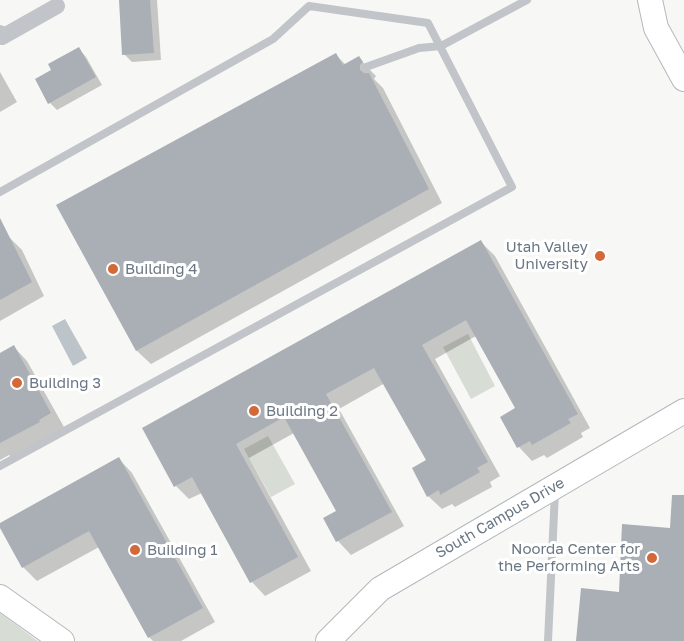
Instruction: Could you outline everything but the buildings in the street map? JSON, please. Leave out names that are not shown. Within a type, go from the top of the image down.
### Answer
[{"type":"street","points":[[650,0],[657,27],[684,79]]},
{"type":"street","points":[[0,33],[2,37],[57,6]]},
{"type":"street","name":"South Campus Drive","points":[[328,641],[380,588],[684,411]]},
{"type":"street","points":[[0,597],[62,641]]},
{"type":"lane","points":[[366,67],[420,48],[441,46],[527,0]]},
{"type":"lane","points":[[0,192],[273,39],[309,6],[428,23],[512,187],[0,466]]},
{"type":"lane","points":[[548,641],[555,485]]},
{"type":"shaded area","points":[[65,319],[87,358],[73,366],[52,326]]},
{"type":"shaded area","points":[[468,334],[495,386],[471,399],[443,347]]},
{"type":"shaded area","points":[[268,436],[295,484],[271,497],[244,449]]},
{"type":"shaded area","points":[[0,613],[38,641],[0,641]]},
{"type":"place","name":"Utah Valley University","points":[[600,256]]},
{"type":"place","name":"Building 4","points":[[113,269]]},
{"type":"place","name":"Building 3","points":[[17,383]]},
{"type":"place","name":"Building 2","points":[[254,411]]},
{"type":"place","name":"Building 1","points":[[135,550]]},
{"type":"place","name":"Noorda Center for the Performing Arts","points":[[652,558]]}]
